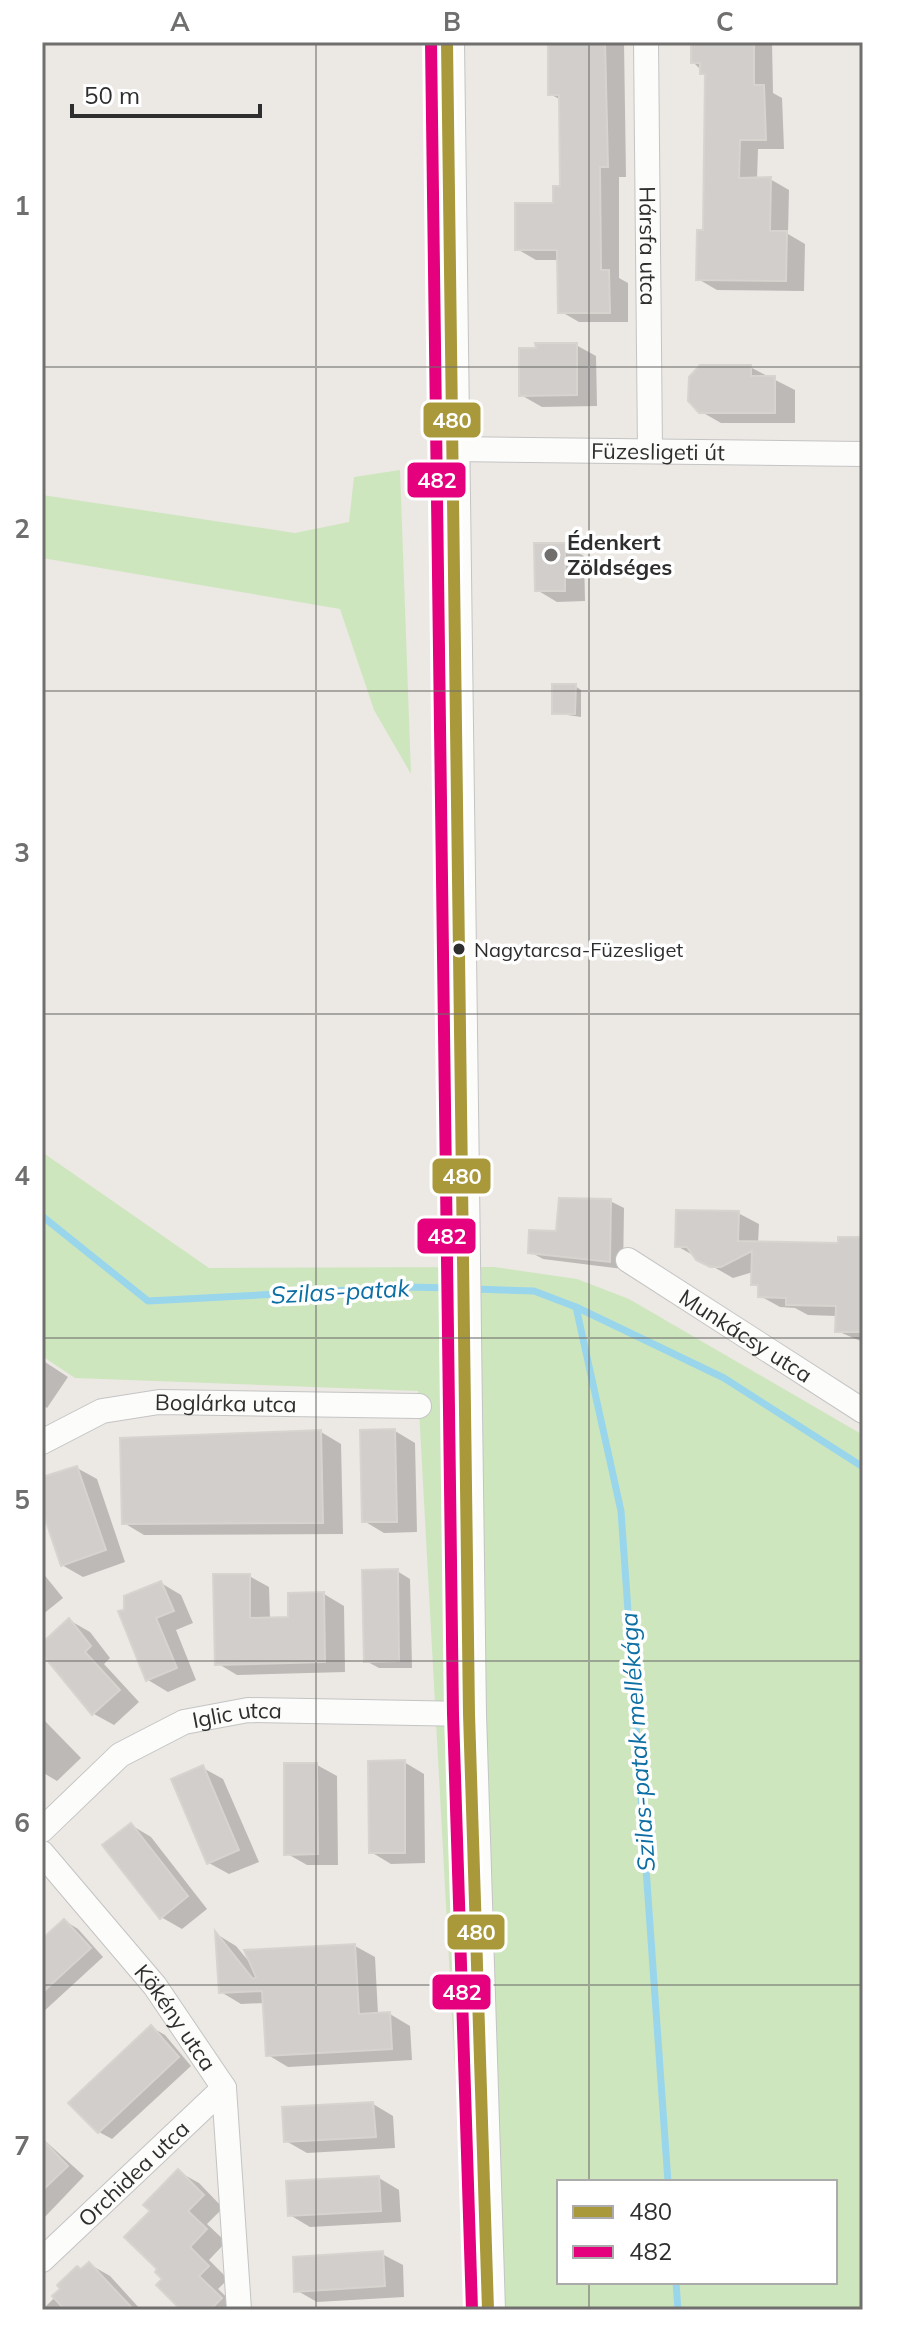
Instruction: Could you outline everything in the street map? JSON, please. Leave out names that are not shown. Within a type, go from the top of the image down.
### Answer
[{"type":"main road","points":[[447,42],[469,1714],[488,2310]]},
{"type":"street","name":"Hársfa utca","points":[[646,42],[650,451]]},
{"type":"street","name":"Füzesligeti út","points":[[454,449],[863,454]]},
{"type":"street","name":"Munkácsy utca","points":[[628,1260],[863,1411]]},
{"type":"street","name":"Boglárka utca","points":[[42,1442],[102,1411],[159,1402],[419,1406]]},
{"type":"street","name":"Iglic utca","points":[[42,1830],[120,1755],[184,1722],[248,1710],[469,1714]]},
{"type":"street","name":"Kökény utca","points":[[42,1853],[155,1986],[224,2088],[239,2310]]},
{"type":"street","name":"Orchidea utca","points":[[42,2260],[224,2088]]},
{"type":"green space","points":[[400,470],[411,774],[374,710],[340,609],[42,558],[42,495],[295,533],[349,522],[354,477]]},
{"type":"green space","points":[[42,1152],[209,1268],[494,1267],[577,1279],[629,1299],[863,1435],[863,2310],[468,2310],[418,1391],[75,1378],[42,1356]]},
{"type":"building","points":[[548,42],[605,42],[608,167],[600,167],[601,270],[609,270],[610,313],[558,313],[557,250],[515,250],[515,203],[553,203],[553,186],[560,186],[559,95],[548,95]]},
{"type":"building","points":[[691,42],[754,42],[754,85],[764,85],[766,140],[740,140],[739,178],[771,177],[770,231],[787,231],[786,281],[696,280],[697,230],[703,230],[705,74],[700,74],[700,63],[691,63]]},
{"type":"building","points":[[535,343],[577,343],[577,395],[519,396],[519,348],[536,348]]},
{"type":"building","points":[[700,365],[751,365],[751,376],[775,376],[775,413],[699,413],[688,401],[689,377]]},
{"type":"building","points":[[534,543],[565,543],[565,591],[535,591]]},
{"type":"building","points":[[552,684],[576,684],[575,714],[552,714]]},
{"type":"building","points":[[559,1198],[611,1199],[610,1262],[528,1253],[529,1230],[556,1231]]},
{"type":"building","points":[[676,1210],[739,1211],[738,1241],[838,1243],[838,1237],[863,1237],[863,1332],[835,1332],[836,1306],[786,1305],[786,1298],[758,1297],[758,1285],[751,1285],[752,1251],[721,1267],[710,1267],[696,1260],[687,1247],[675,1247]]},
{"type":"building","points":[[395,1429],[397,1522],[362,1522],[360,1430]]},
{"type":"building","points":[[321,1430],[323,1523],[122,1524],[120,1438]]},
{"type":"building","points":[[77,1466],[106,1550],[61,1566],[42,1510],[42,1477]]},
{"type":"building","points":[[398,1569],[399,1661],[364,1662],[362,1570]]},
{"type":"building","points":[[213,1574],[250,1574],[250,1618],[288,1617],[288,1593],[324,1592],[325,1662],[215,1665]]},
{"type":"building","points":[[161,1581],[174,1611],[156,1618],[177,1668],[146,1681],[118,1611],[124,1610],[124,1596]]},
{"type":"building","points":[[69,1618],[91,1646],[85,1652],[120,1690],[92,1715],[42,1654],[42,1643]]},
{"type":"building","points":[[405,1760],[405,1853],[369,1853],[368,1761]]},
{"type":"building","points":[[284,1763],[317,1763],[318,1854],[284,1855]]},
{"type":"building","points":[[203,1765],[239,1850],[207,1864],[171,1779]]},
{"type":"building","points":[[131,1823],[188,1896],[160,1919],[102,1845]]},
{"type":"building","points":[[64,1919],[91,1948],[42,1993],[42,1939]]},
{"type":"building","points":[[215,1931],[253,1979],[256,1977],[244,1950],[355,1944],[359,2014],[390,2012],[392,2049],[266,2056],[262,1991],[219,1993]]},
{"type":"building","points":[[151,2025],[179,2057],[98,2133],[68,2103]]},
{"type":"building","points":[[373,2102],[376,2137],[284,2142],[282,2107]]},
{"type":"building","points":[[42,2139],[68,2166],[42,2191]]},
{"type":"building","points":[[178,2169],[204,2195],[188,2211],[207,2229],[190,2247],[209,2266],[199,2276],[222,2298],[210,2310],[181,2310],[156,2285],[162,2279],[155,2272],[157,2269],[124,2237],[150,2211],[143,2205]]},
{"type":"building","points":[[379,2176],[381,2211],[288,2216],[286,2181]]},
{"type":"building","points":[[383,2251],[385,2286],[294,2292],[293,2257]]},
{"type":"building","points":[[89,2262],[134,2310],[65,2310],[52,2296],[60,2289],[57,2285],[77,2266],[81,2269]]},
{"type":"waterway","name":"Szilas-patak","points":[[42,1216],[148,1301],[407,1287],[454,1288]]},
{"type":"waterway","name":"Szilas-patak","points":[[474,1289],[534,1291],[576,1307],[724,1378],[863,1467]]},
{"type":"waterway","name":"Szilas-patak mellékága","points":[[576,1307],[621,1511],[668,2180]]},
{"type":"waterway","name":"Szilas-patak mellékága","points":[[676,2284],[678,2310]]},
{"type":"transit line","name":"482","points":[[431,42],[453,1714],[472,2310]]},
{"type":"transit line","name":"480","points":[[447,42],[469,1714],[488,2310]]},
{"type":"place","name":"Édenkert Zöldséges","points":[[551,555]]},
{"type":"place","name":"Nagytarcsa-Füzesliget","points":[[459,949]]}]
